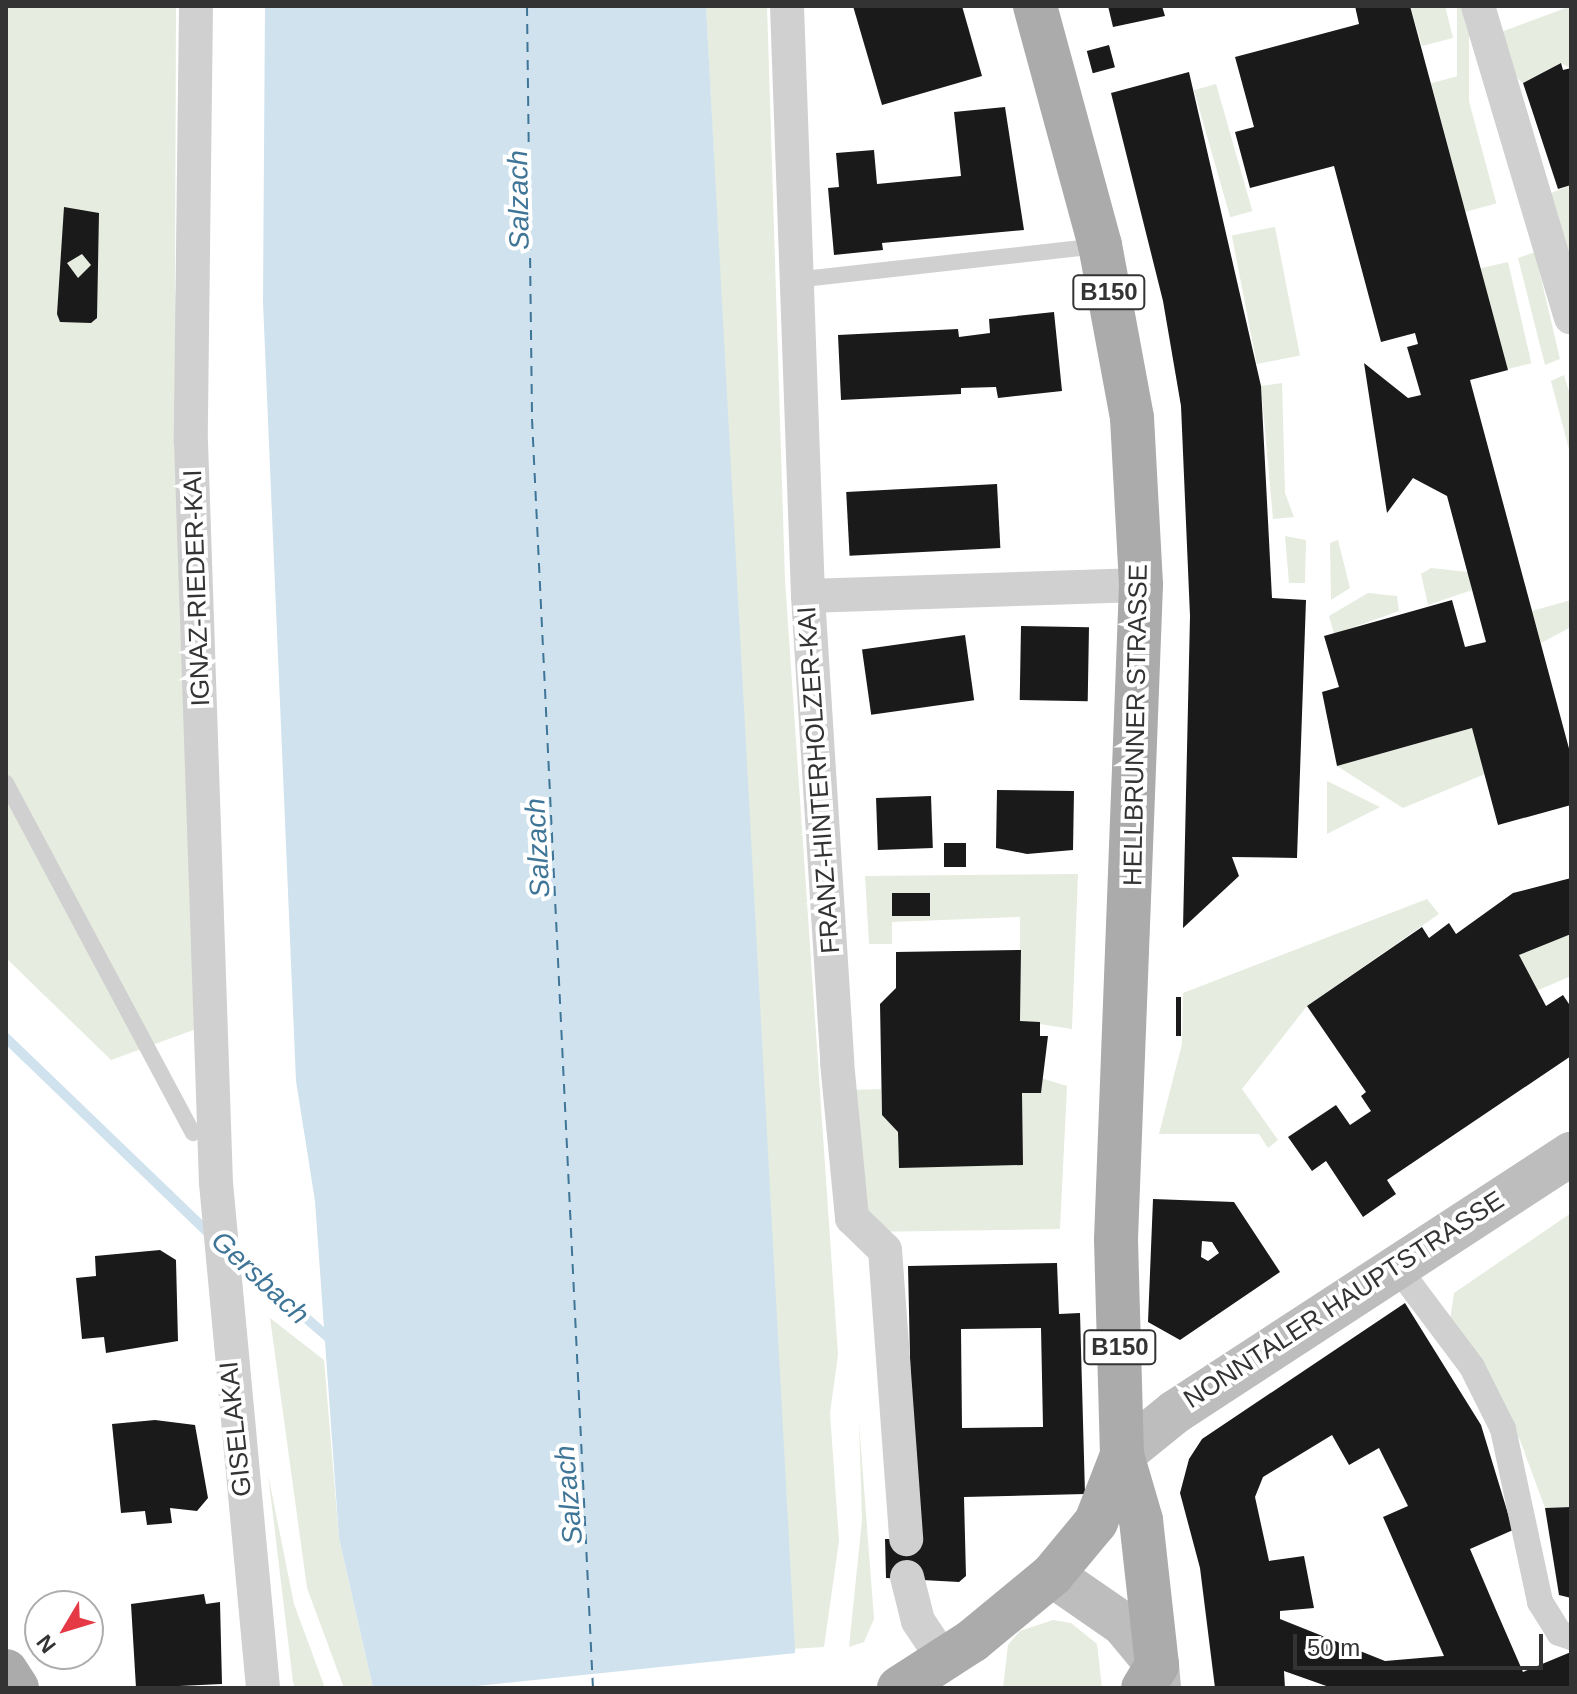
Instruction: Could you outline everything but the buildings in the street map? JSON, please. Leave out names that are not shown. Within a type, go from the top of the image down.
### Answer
[{"type":"main road","name":"HELLBRUNNER STRASSE","points":[[1035,6],[1100,245],[1132,418],[1141,585],[1116,1240],[1122,1455]]},
{"type":"main road","name":"NONNTALER HAUPTSTRASSE","points":[[1122,1455],[1397,1267],[1571,1154]]},
{"type":"main road","name":"B150","points":[[899,1688],[944,1660],[1052,1575],[1096,1522],[1122,1455]]},
{"type":"main road","name":"B150","points":[[1122,1455],[1141,1520],[1153,1680]]},
{"type":"main road","points":[[1052,1575],[1093,1597],[1153,1680]]},
{"type":"main road","points":[[6,1671],[17,1688]]},
{"type":"street","name":"IGNAZ-RIEDER-KAI","points":[[196,6],[191,442],[217,1170]]},
{"type":"street","name":"FRANZ-HINTERHOLZER-KAI","points":[[787,6],[808,596],[852,1218],[885,1250],[906,1539]]},
{"type":"street","points":[[1478,6],[1571,317]]},
{"type":"street","points":[[808,596],[1141,585]]},
{"type":"street","name":"GISELAKAI","points":[[217,1170],[222,1279],[263,1688]]},
{"type":"street","points":[[1397,1267],[1472,1367],[1503,1429],[1540,1602],[1559,1633],[1571,1637]]},
{"type":"street","points":[[907,1577],[918,1621],[944,1660]]},
{"type":"lane","points":[[795,280],[1100,245]]},
{"type":"lane","points":[[6,783],[193,1133]]},
{"type":"shaded area","points":[[6,6],[176,6],[175,284],[199,1028],[111,1060],[6,958]]},
{"type":"shaded area","points":[[706,6],[767,6],[785,580],[838,1355],[830,1413],[839,1541],[824,1647],[791,1649]]},
{"type":"shaded area","points":[[1410,6],[1445,6],[1453,38],[1422,46]]},
{"type":"shaded area","points":[[1457,6],[1469,6],[1469,205],[1457,205]]},
{"type":"shaded area","points":[[1571,6],[1571,68],[1560,63],[1523,83],[1503,66],[1501,32]]},
{"type":"shaded area","points":[[1462,75],[1496,203],[1466,212],[1431,83]]},
{"type":"shaded area","points":[[1216,84],[1252,211],[1230,217],[1194,90]]},
{"type":"shaded area","points":[[1571,185],[1571,293],[1541,197]]},
{"type":"shaded area","points":[[1275,227],[1300,356],[1257,364],[1232,235]]},
{"type":"shaded area","points":[[1535,252],[1560,359],[1545,365],[1518,258]]},
{"type":"shaded area","points":[[1508,262],[1531,363],[1504,370],[1481,268]]},
{"type":"shaded area","points":[[1564,375],[1571,398],[1571,457],[1551,381]]},
{"type":"shaded area","points":[[1282,383],[1285,493],[1294,517],[1273,519],[1261,386]]},
{"type":"shaded area","points":[[1285,536],[1306,540],[1305,583],[1289,583]]},
{"type":"shaded area","points":[[1338,540],[1350,588],[1331,600],[1330,543]]},
{"type":"shaded area","points":[[1431,568],[1468,572],[1472,590],[1428,605],[1421,574]]},
{"type":"shaded area","points":[[1368,593],[1397,596],[1399,611],[1334,634],[1329,616]]},
{"type":"shaded area","points":[[1571,600],[1571,627],[1541,643],[1532,611]]},
{"type":"shaded area","points":[[1472,728],[1485,774],[1403,808],[1337,766]]},
{"type":"shaded area","points":[[1327,781],[1380,807],[1327,834]]},
{"type":"shaded area","points":[[1078,874],[1072,1029],[1020,1021],[1020,917],[892,922],[892,944],[869,944],[865,876]]},
{"type":"shaded area","points":[[1427,899],[1439,914],[1307,1006],[1242,1089],[1278,1140],[1268,1148],[1259,1134],[1159,1134],[1182,1044],[1183,993]]},
{"type":"shaded area","points":[[1571,934],[1571,976],[1536,991],[1519,955]]},
{"type":"shaded area","points":[[1041,1078],[1067,1086],[1060,1229],[863,1232],[853,1090],[881,1089],[882,1115],[898,1132],[899,1168]]},
{"type":"shaded area","points":[[1571,1213],[1571,1507],[1545,1508],[1520,1440],[1450,1320],[1454,1293]]},
{"type":"shaded area","points":[[270,1318],[324,1360],[339,1538],[373,1688],[344,1688],[307,1588]]},
{"type":"shaded area","points":[[859,1422],[874,1619],[864,1642],[849,1647],[862,1520]]},
{"type":"shaded area","points":[[268,1474],[294,1604],[325,1688],[295,1688],[293,1682]]},
{"type":"shaded area","points":[[1053,1620],[1071,1623],[1097,1644],[1102,1688],[1003,1688],[1008,1645],[1020,1631]]},
{"type":"water","name":"Salzach","points":[[265,6],[706,6],[797,1688],[373,1688],[339,1538],[315,1201],[296,1081],[263,302]]},
{"type":"pier","points":[[796,1653],[801,1688],[457,1688]]},
{"type":"waterway","name":"Gersbach","points":[[6,1038],[212,1236]]},
{"type":"waterway","name":"Gersbach","points":[[233,1255],[335,1343]]},
{"type":"ferry route","points":[[527,6],[532,419],[593,1688]]}]
